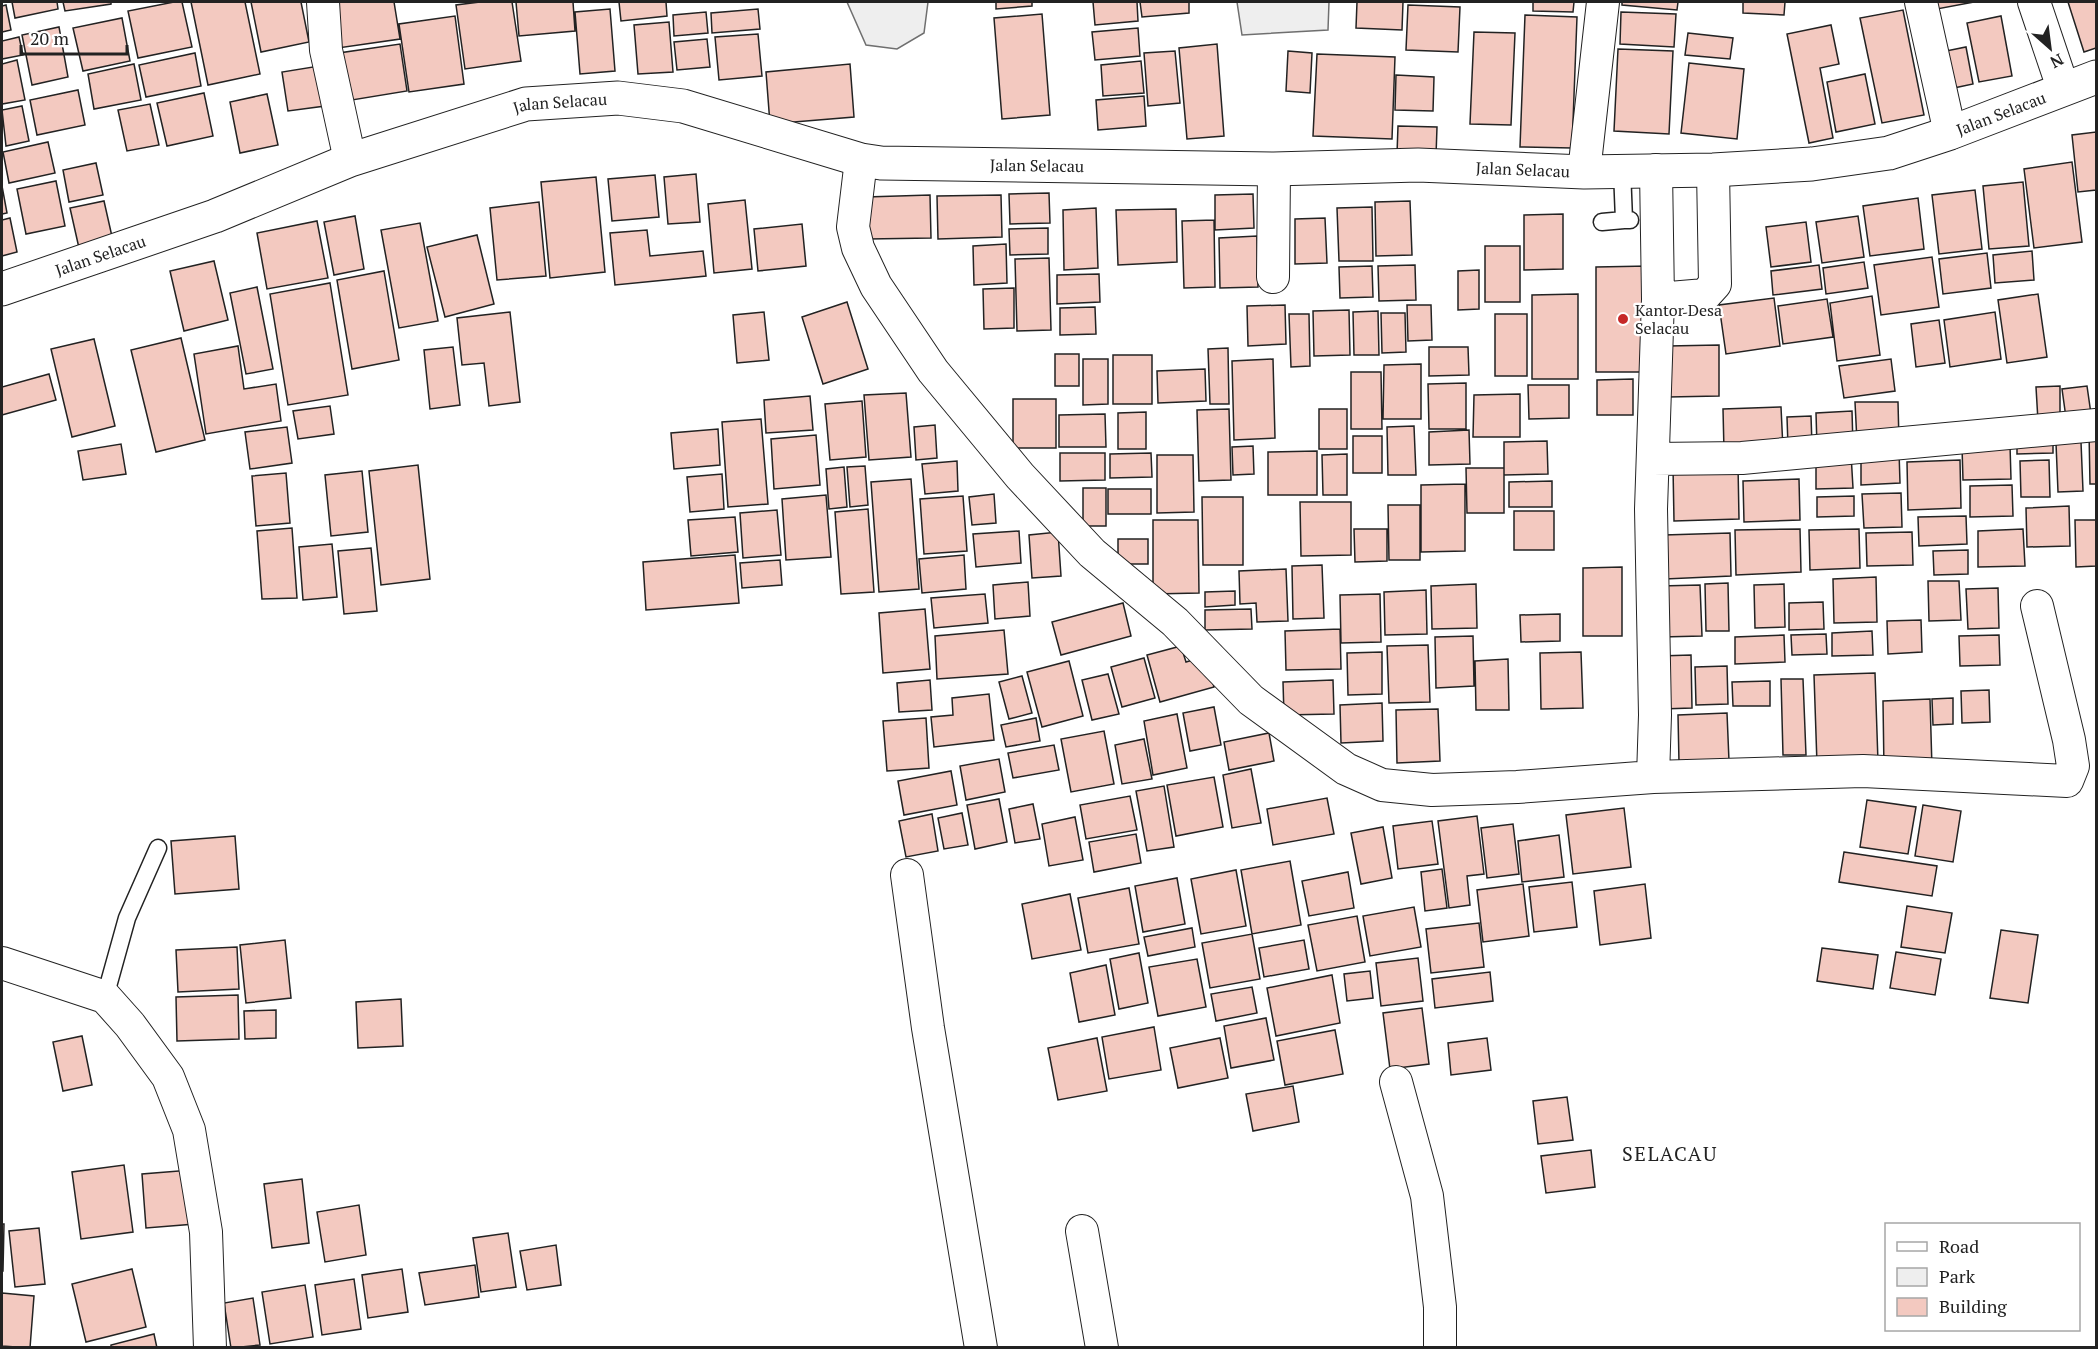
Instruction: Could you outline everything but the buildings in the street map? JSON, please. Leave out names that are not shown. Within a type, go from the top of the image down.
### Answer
[{"type":"street","points":[[322,2],[326,50],[350,160]]},
{"type":"street","points":[[1584,172],[1603,2]]},
{"type":"street","points":[[1920,2],[1950,133]]},
{"type":"street","points":[[2034,2],[2063,88]]},
{"type":"street","name":"Jalan Selacau","points":[[2,289],[215,216],[350,160],[526,104],[618,98],[683,106],[861,160],[887,164],[1274,170],[1418,165],[1584,172],[1713,170],[1812,164],[1889,153],[1950,133],[2063,88],[2097,77]]},
{"type":"street","points":[[861,160],[853,227],[858,248],[876,286],[933,371],[1020,476],[1092,553],[1175,622],[1251,700],[1346,768],[1382,785],[1432,790],[1517,787],[1653,777],[1863,771],[2067,781],[2073,766],[2069,740],[2037,606]]},
{"type":"street","points":[[1273,277],[1274,170]]},
{"type":"street","points":[[1653,777],[1653,459],[1658,299],[1656,170]]},
{"type":"street","points":[[1658,299],[1706,295],[1715,284],[1713,170]]},
{"type":"street","points":[[1653,459],[1742,458],[2097,425]]},
{"type":"street","points":[[907,875],[928,1028],[981,1347]]},
{"type":"street","points":[[2,963],[105,997],[130,1025],[168,1077],[189,1130],[206,1232],[210,1347]]},
{"type":"street","points":[[1396,1082],[1427,1196],[1440,1307],[1440,1347]]},
{"type":"street","points":[[1082,1231],[1102,1347]]},
{"type":"lane","points":[[1602,222],[1627,220],[1622,170]]},
{"type":"lane","points":[[105,997],[127,918],[158,848]]},
{"type":"green space","points":[[847,2],[928,2],[924,33],[897,49],[866,45]]},
{"type":"green space","points":[[1237,2],[1329,2],[1328,30],[1242,35]]},
{"type":"place","name":"Kantor Desa Selacau","points":[[1623,319]]},
{"type":"district","name":"SELACAU","points":[[1670,1153]]}]
